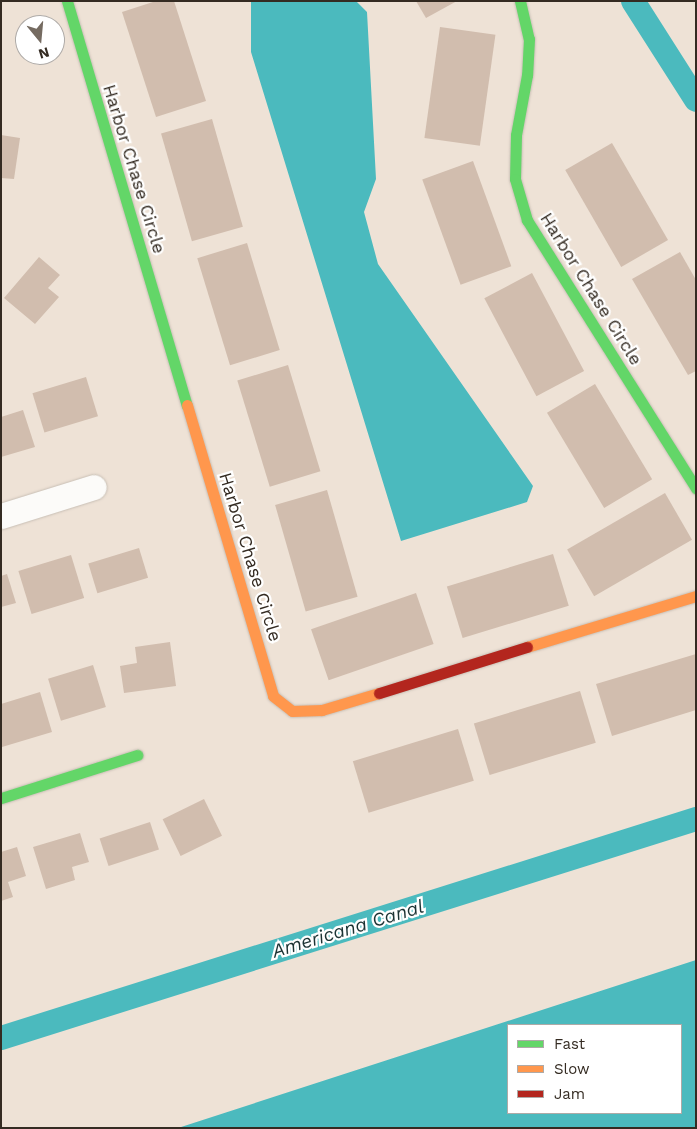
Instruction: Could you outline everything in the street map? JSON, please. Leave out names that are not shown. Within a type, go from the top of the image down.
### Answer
[{"type":"street","name":"Harbor Chase Circle","points":[[66,1],[273,696],[292,710],[322,710],[696,596]]},
{"type":"street","name":"Harbor Chase Circle","points":[[520,1],[528,39],[528,57],[516,135],[514,180],[527,220],[696,488]]},
{"type":"street","points":[[1,516],[94,487]]},
{"type":"street","points":[[1,798],[136,755]]},
{"type":"water","points":[[251,1],[356,1],[367,12],[376,179],[364,212],[378,264],[533,486],[527,502],[401,541],[251,52]]},
{"type":"water","points":[[696,960],[696,1128],[178,1128]]},
{"type":"building","points":[[156,1],[174,1],[206,101],[156,117],[122,12]]},
{"type":"building","points":[[416,1],[457,1],[426,18]]},
{"type":"building","points":[[440,27],[495,35],[480,146],[424,138]]},
{"type":"building","points":[[212,119],[243,227],[192,241],[161,134]]},
{"type":"building","points":[[1,135],[20,138],[14,179],[1,178]]},
{"type":"building","points":[[612,143],[668,240],[621,267],[565,170]]},
{"type":"building","points":[[473,161],[511,266],[461,285],[422,179]]},
{"type":"building","points":[[247,243],[280,350],[230,365],[197,258]]},
{"type":"building","points":[[680,252],[696,280],[696,371],[688,375],[632,279]]},
{"type":"building","points":[[39,257],[60,275],[48,288],[59,297],[35,324],[4,298]]},
{"type":"building","points":[[532,273],[584,371],[536,396],[484,298]]},
{"type":"building","points":[[288,365],[320,471],[270,487],[237,380]]},
{"type":"building","points":[[86,377],[98,416],[44,433],[32,393]]},
{"type":"building","points":[[595,384],[652,479],[604,508],[547,413]]},
{"type":"building","points":[[23,410],[35,447],[1,457],[1,417]]},
{"type":"building","points":[[327,490],[358,597],[306,612],[275,505]]},
{"type":"building","points":[[665,493],[692,540],[594,596],[567,550]]},
{"type":"building","points":[[139,548],[148,578],[97,593],[88,563]]},
{"type":"building","points":[[553,554],[569,606],[463,638],[447,586]]},
{"type":"building","points":[[71,555],[84,598],[32,614],[18,571]]},
{"type":"building","points":[[7,574],[16,603],[1,607],[1,576]]},
{"type":"building","points":[[416,593],[434,644],[329,680],[311,629]]},
{"type":"building","points":[[170,642],[176,686],[124,693],[120,666],[137,663],[135,647]]},
{"type":"building","points":[[696,654],[696,710],[612,736],[596,684]]},
{"type":"building","points":[[93,665],[106,707],[61,721],[48,679]]},
{"type":"building","points":[[580,691],[596,743],[490,775],[474,723]]},
{"type":"building","points":[[40,692],[52,732],[2,747],[1,704]]},
{"type":"building","points":[[458,729],[474,781],[369,813],[353,761]]},
{"type":"building","points":[[204,799],[222,836],[181,856],[163,819]]},
{"type":"building","points":[[150,822],[159,850],[109,866],[100,838]]},
{"type":"building","points":[[80,833],[89,862],[72,867],[75,880],[46,889],[33,847]]},
{"type":"building","points":[[17,847],[26,876],[8,882],[13,897],[1,901],[1,852]]},
{"type":"waterway","points":[[633,1],[696,100]]},
{"type":"waterway","name":"Americana Canal","points":[[1,1038],[696,819]]},
{"type":"traffic: fast","points":[[67,1],[187,405]]},
{"type":"traffic: fast","points":[[520,1],[529,39],[527,75],[516,135],[515,179],[527,220],[696,488]]},
{"type":"traffic: fast","points":[[1,798],[137,755]]},
{"type":"traffic: slow","points":[[187,405],[273,696],[292,711],[322,710],[379,693]]},
{"type":"traffic: slow","points":[[527,647],[696,596]]},
{"type":"traffic: jam","points":[[379,693],[527,647]]}]
